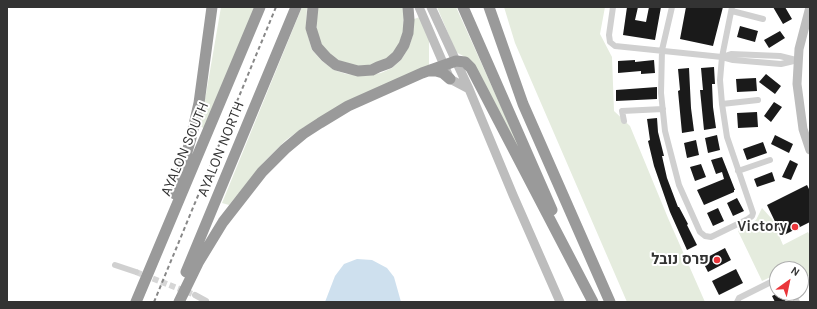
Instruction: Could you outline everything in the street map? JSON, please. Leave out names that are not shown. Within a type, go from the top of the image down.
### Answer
[{"type":"highway","points":[[161,241],[195,121],[212,7]]},
{"type":"highway","name":"AYALON SOUTH","points":[[136,302],[260,7]]},
{"type":"highway","name":"AYALON NORTH","points":[[174,302],[296,7]]},
{"type":"highway","points":[[313,7],[312,28],[317,47],[336,65],[358,71],[389,63],[397,56],[404,45],[408,33],[408,7]]},
{"type":"highway","points":[[463,7],[593,302]]},
{"type":"highway","points":[[489,7],[523,104],[611,302]]},
{"type":"highway","points":[[179,302],[198,263],[223,222],[262,172],[303,134],[348,106],[428,71],[456,61],[464,62],[471,68],[593,302]]},
{"type":"highway","points":[[428,71],[443,73],[450,79]]},
{"type":"street","points":[[420,7],[450,79],[469,89]]},
{"type":"street","points":[[431,7],[469,89],[560,302]]},
{"type":"street","points":[[613,7],[609,35],[610,42],[615,46],[722,57],[731,54],[738,54],[780,56],[798,60]]},
{"type":"street","points":[[672,7],[662,50],[661,93],[666,131],[679,185],[700,232],[705,236],[711,237],[752,216],[752,209],[727,137],[720,80],[722,57],[732,9],[763,19]]},
{"type":"street","points":[[810,7],[798,60],[799,101],[803,129],[810,150]]},
{"type":"street","points":[[722,104],[758,100]]},
{"type":"street","points":[[624,121],[622,111],[663,109]]},
{"type":"street","points":[[738,171],[770,160]]},
{"type":"street","points":[[115,265],[136,272]]},
{"type":"street","points":[[737,302],[739,298],[769,283]]},
{"type":"street","points":[[194,295],[206,301]]},
{"type":"shaded area","points":[[221,7],[256,7],[206,129],[199,126]]},
{"type":"shaded area","points":[[302,7],[307,7],[306,29],[312,50],[322,61],[334,70],[346,74],[364,76],[381,73],[392,68],[401,60],[409,47],[413,35],[414,19],[420,17],[429,40],[429,66],[304,127],[286,140],[264,162],[229,205],[222,203]]},
{"type":"shaded area","points":[[318,7],[404,7],[403,32],[397,49],[386,59],[371,65],[359,66],[339,61],[324,50],[317,33],[316,14]]},
{"type":"shaded area","points":[[437,7],[456,7],[526,162],[465,57],[456,52]]},
{"type":"shaded area","points":[[504,7],[605,7],[600,34],[612,57],[614,111],[630,126],[705,302],[627,302],[515,43]]},
{"type":"shaded area","points":[[762,208],[772,219],[783,245],[808,232],[810,236],[810,275],[809,276],[809,261],[769,261],[769,278],[762,281],[738,231],[756,220]]},
{"type":"water","points":[[357,259],[372,260],[387,268],[394,277],[401,302],[325,302],[335,276],[344,264]]},
{"type":"building","points":[[627,7],[638,7],[635,20],[646,22],[649,7],[661,7],[655,40],[623,35]]},
{"type":"building","points":[[686,7],[723,7],[713,46],[680,39]]},
{"type":"building","points":[[773,7],[785,7],[792,19],[783,24]]},
{"type":"building","points":[[740,26],[758,31],[755,42],[737,37]]},
{"type":"building","points":[[780,31],[785,38],[769,48],[764,40]]},
{"type":"building","points":[[635,60],[635,62],[654,60],[655,73],[641,74],[641,71],[618,73],[618,61]]},
{"type":"building","points":[[714,67],[715,84],[712,84],[716,128],[704,130],[700,90],[703,90],[701,68]]},
{"type":"building","points":[[689,68],[694,131],[682,133],[678,91],[680,90],[678,69]]},
{"type":"building","points":[[766,74],[781,86],[775,94],[759,82]]},
{"type":"building","points":[[756,78],[757,91],[737,92],[736,79]]},
{"type":"building","points":[[657,87],[657,99],[616,101],[616,90]]},
{"type":"building","points":[[774,102],[782,107],[771,122],[764,116]]},
{"type":"building","points":[[757,112],[758,127],[738,128],[737,113]]},
{"type":"building","points":[[657,118],[658,132],[664,156],[662,156],[667,178],[678,207],[688,224],[687,225],[697,245],[687,250],[670,212],[654,166],[648,141],[650,140],[647,119]]},
{"type":"building","points":[[717,135],[720,150],[708,153],[705,138]]},
{"type":"building","points":[[775,135],[793,144],[789,153],[771,144]]},
{"type":"building","points":[[696,140],[699,155],[687,158],[684,143]]},
{"type":"building","points":[[763,142],[767,153],[747,160],[743,149]]},
{"type":"building","points":[[722,157],[735,190],[734,192],[704,205],[697,190],[724,179],[722,172],[716,174],[711,160]]},
{"type":"building","points":[[790,160],[798,164],[791,180],[782,177]]},
{"type":"building","points":[[701,164],[706,177],[695,181],[690,167]]},
{"type":"building","points":[[772,172],[775,181],[757,187],[754,179]]},
{"type":"building","points":[[807,185],[810,191],[810,222],[782,236],[767,205]]},
{"type":"building","points":[[737,198],[744,211],[733,216],[727,203]]},
{"type":"building","points":[[718,208],[724,221],[713,226],[707,213]]},
{"type":"building","name":"פרס נובל","points":[[725,248],[731,260],[708,272],[702,260]]},
{"type":"building","points":[[736,269],[743,283],[719,295],[712,281]]},
{"type":"building","points":[[774,301],[786,302],[775,302]]},
{"type":"tunnel","points":[[136,272],[195,295]]},
{"type":"railway","points":[[154,302],[276,7]]},
{"type":"place","name":"Victory","points":[[795,227]]},
{"type":"place","name":"פרס נובל","points":[[717,260]]}]
